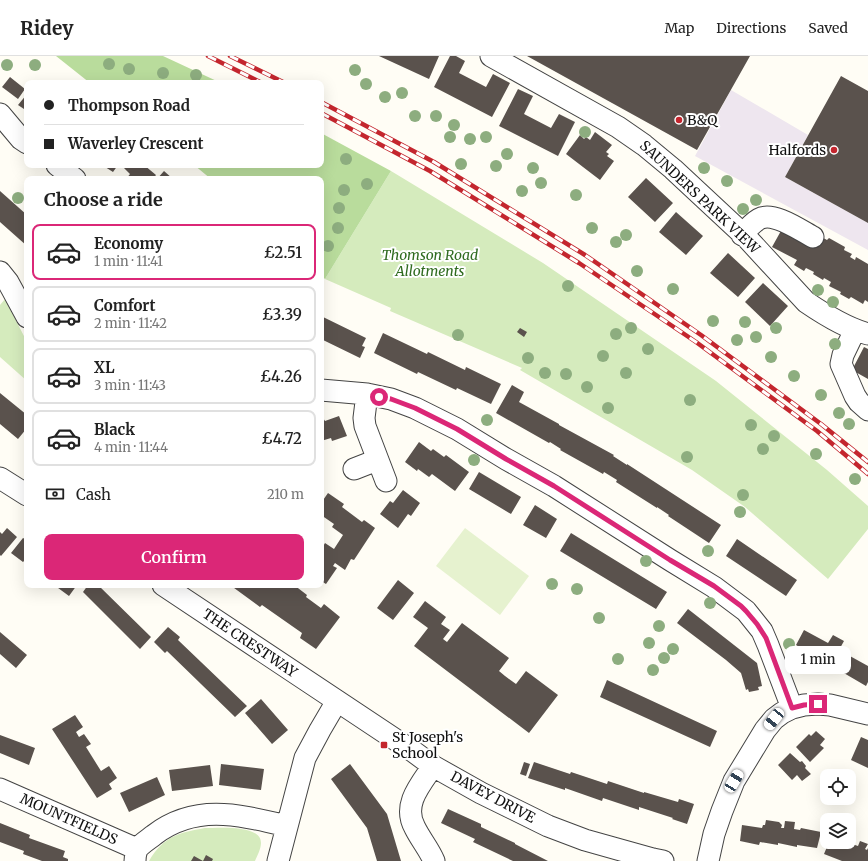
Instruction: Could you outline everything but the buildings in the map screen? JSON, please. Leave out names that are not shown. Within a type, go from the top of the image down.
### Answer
[{"type":"street","name":"SAUNDERS PARK VIEW","points":[[491,56],[618,126],[631,135],[674,169],[742,234],[768,260],[800,297],[818,310],[862,332],[843,355],[841,364],[855,396],[868,410]]},
{"type":"street","points":[[0,114],[24,141]]},
{"type":"street","points":[[61,168],[71,176]]},
{"type":"street","points":[[742,234],[759,219],[770,217],[778,219],[814,238]]},
{"type":"street","points":[[0,272],[8,282],[24,311]]},
{"type":"street","points":[[324,390],[367,394],[391,399],[415,408],[457,429],[554,486],[670,560],[714,586],[741,606],[757,624],[766,638],[792,708]]},
{"type":"street","points":[[367,394],[364,422],[386,481]]},
{"type":"street","points":[[354,469],[377,460]]},
{"type":"street","points":[[0,478],[24,494]]},
{"type":"street","name":"THE CRESTWAY","points":[[167,588],[337,701]]},
{"type":"street","points":[[278,861],[305,758],[337,701]]},
{"type":"street","name":"DAVEY DRIVE","points":[[337,701],[433,766],[481,793],[548,826],[585,840],[663,861]]},
{"type":"street","points":[[708,861],[714,834],[734,781],[765,730],[774,719],[792,708],[818,704],[830,705],[868,714]]},
{"type":"street","points":[[433,766],[416,792],[410,810],[414,827],[429,850],[434,861]]},
{"type":"street","name":"MOUNTFIELDS","points":[[0,789],[136,855]]},
{"type":"street","points":[[136,855],[150,838],[165,827],[184,819],[204,815],[219,814],[253,818],[287,826]]},
{"type":"shaded area","points":[[731,90],[808,135],[785,177],[868,223],[868,250],[695,156]]},
{"type":"green space","points":[[56,56],[163,56],[215,80],[86,80]]},
{"type":"green space","points":[[324,135],[391,171],[325,279],[324,176],[207,176],[198,168],[324,168]]},
{"type":"green space","name":"Thomson Road Allotments","points":[[391,171],[543,263],[716,381],[827,470],[868,506],[868,529],[828,579],[745,507],[692,470],[520,370],[522,368],[390,311],[391,308],[325,279]]},
{"type":"green space","points":[[5,299],[24,336],[24,378],[0,357],[0,305]]},
{"type":"green space","points":[[465,528],[529,576],[500,615],[436,566]]},
{"type":"green space","points":[[205,828],[238,828],[254,833],[259,837],[261,843],[260,850],[255,861],[149,861],[160,846],[172,837]]},
{"type":"railway","points":[[208,56],[256,80]]},
{"type":"railway","points":[[230,56],[279,80]]},
{"type":"railway","points":[[324,104],[434,162],[585,255],[701,335],[821,424],[868,462]]},
{"type":"railway","points":[[324,115],[430,171],[579,263],[696,342],[817,431],[868,474]]},
{"type":"place","name":"B&Q","points":[[679,120]]},
{"type":"place","name":"Halfords","points":[[834,150]]},
{"type":"place","name":"St Joseph's School","points":[[384,745]]},
{"type":"route","points":[[379,397],[391,399],[415,408],[457,429],[554,486],[670,560],[714,586],[741,606],[762,631],[792,708],[818,704]]}]
